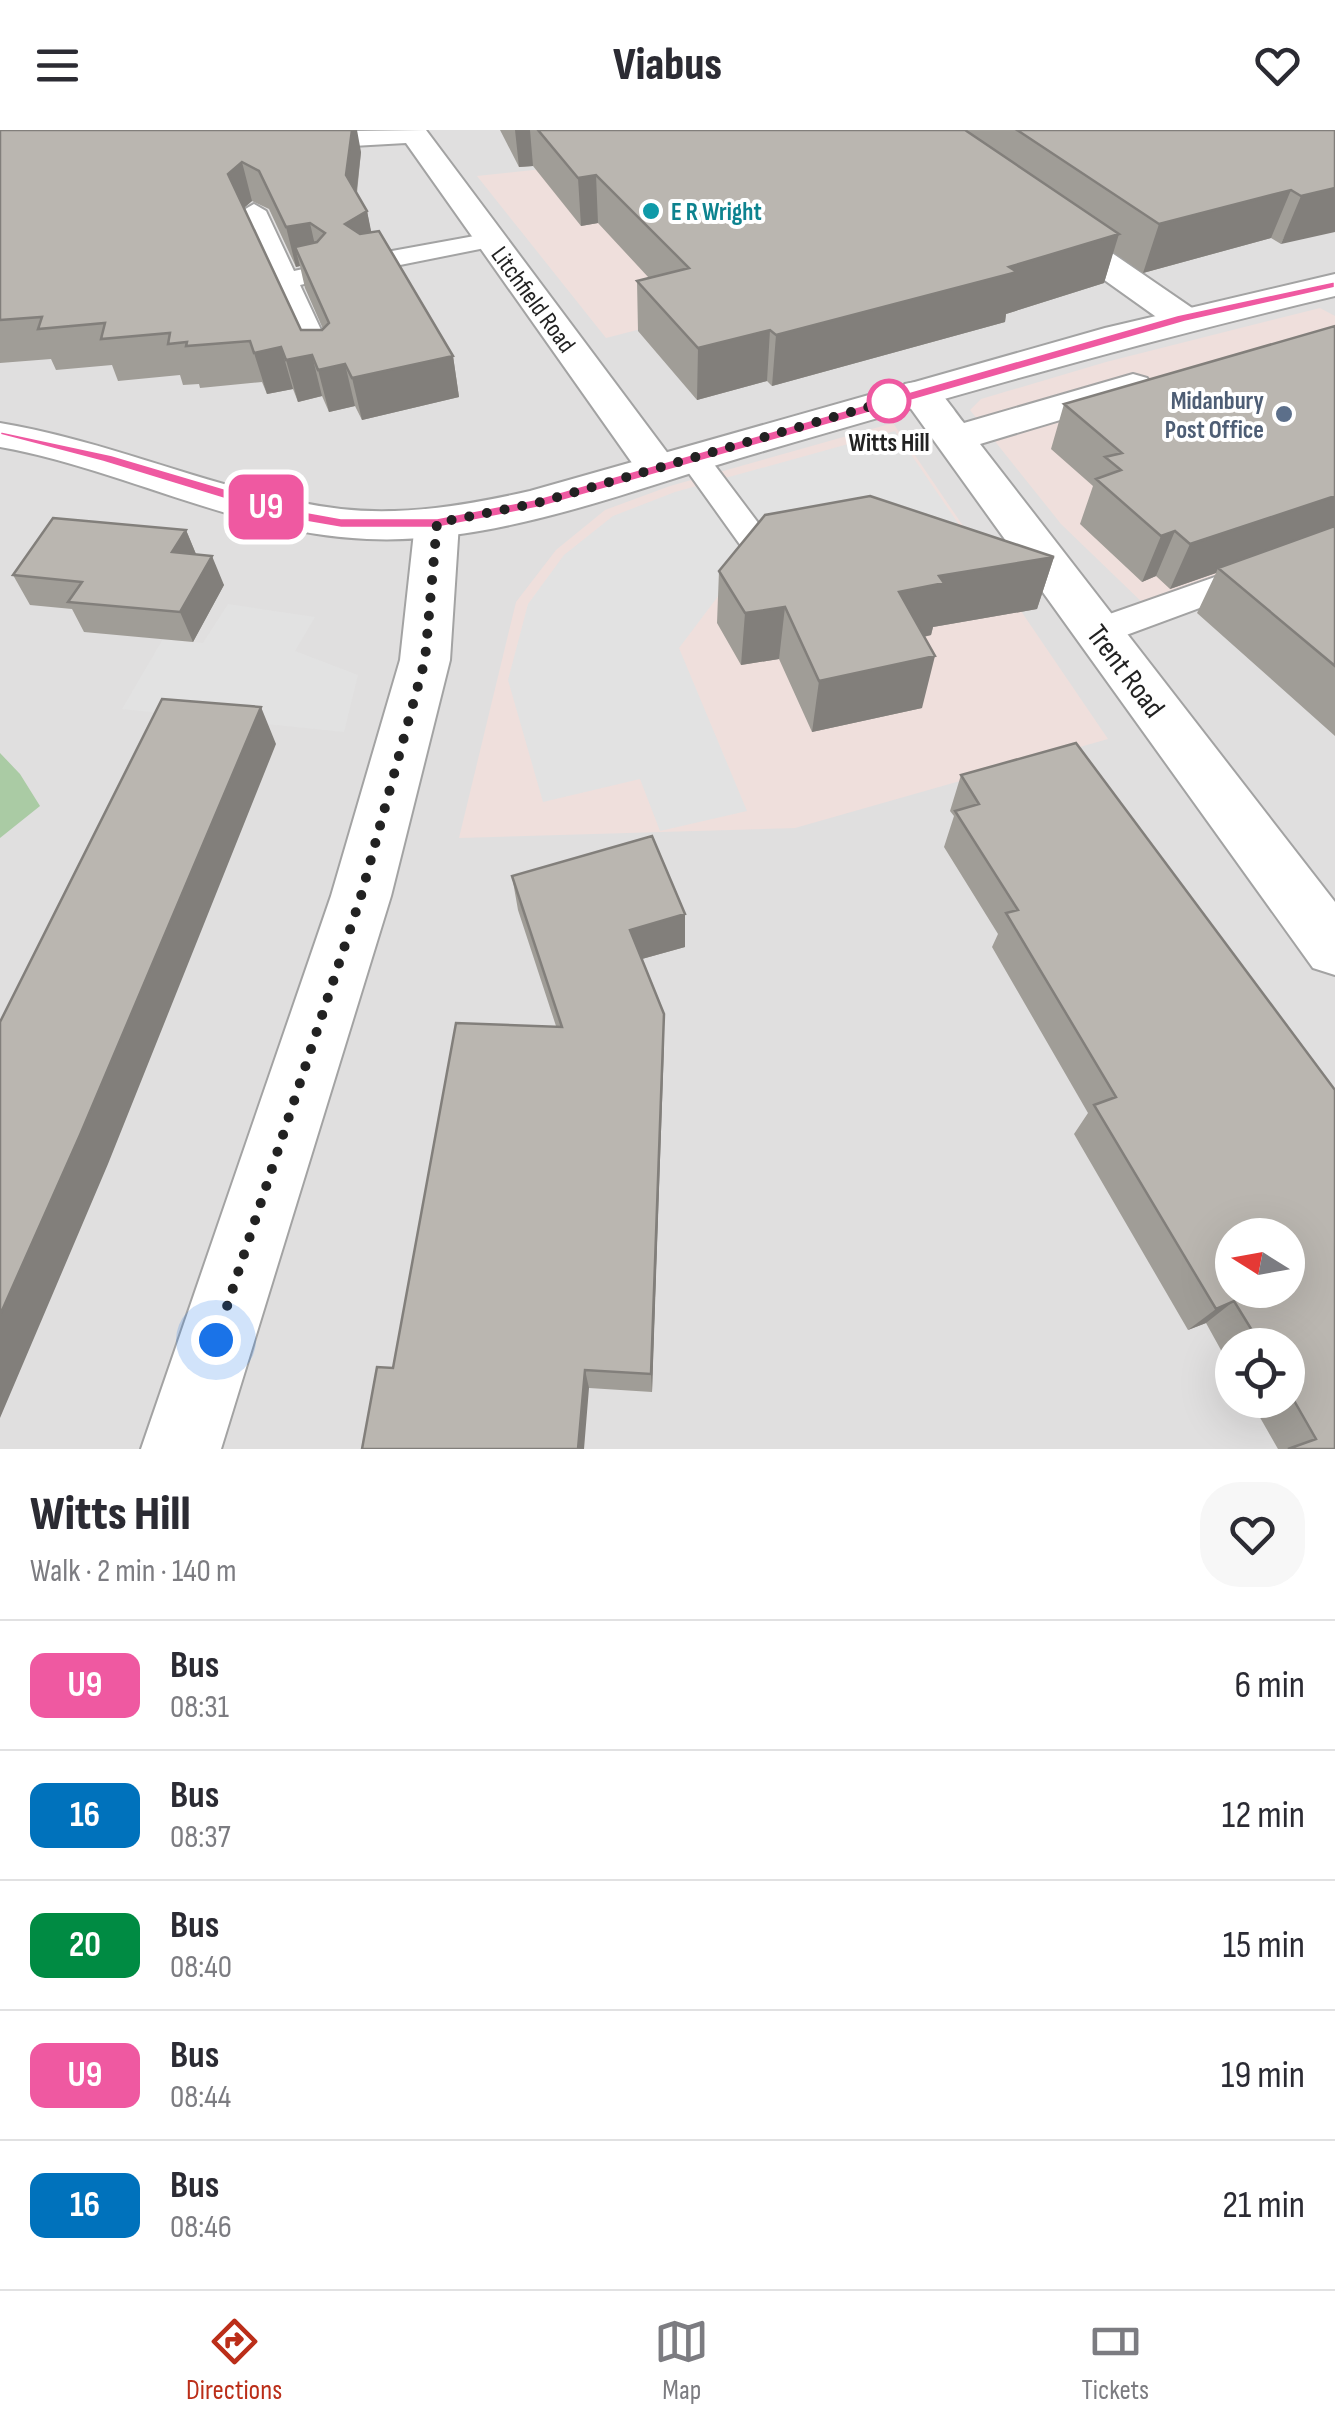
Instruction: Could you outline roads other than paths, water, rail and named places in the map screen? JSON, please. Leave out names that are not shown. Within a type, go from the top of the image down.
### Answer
[{"type":"street","points":[[258,142],[412,132]]},
{"type":"street","name":"Litchfield Road","points":[[412,132],[491,240],[675,463]]},
{"type":"street","points":[[1022,206],[1182,318]]},
{"type":"street","points":[[0,435],[107,458],[295,515],[341,523],[437,523],[537,503],[1182,318],[1332,288]]},
{"type":"street","points":[[954,439],[1172,375]]},
{"type":"street","name":"Trent Road","points":[[919,392],[1335,949]]},
{"type":"street","points":[[181,1449],[361,896],[425,660],[437,523]]},
{"type":"lane","points":[[254,212],[322,362]]},
{"type":"lane","points":[[370,264],[491,240]]},
{"type":"lane","points":[[285,280],[317,274]]},
{"type":"lane","points":[[675,463],[752,539]]},
{"type":"lane","points":[[1097,632],[1335,546]]},
{"type":"place","name":"E R Wright","points":[[651,211]]},
{"type":"place","name":"Witts Hill","points":[[889,401]]},
{"type":"place","name":"Midanbury Post Office","points":[[1284,414]]}]
